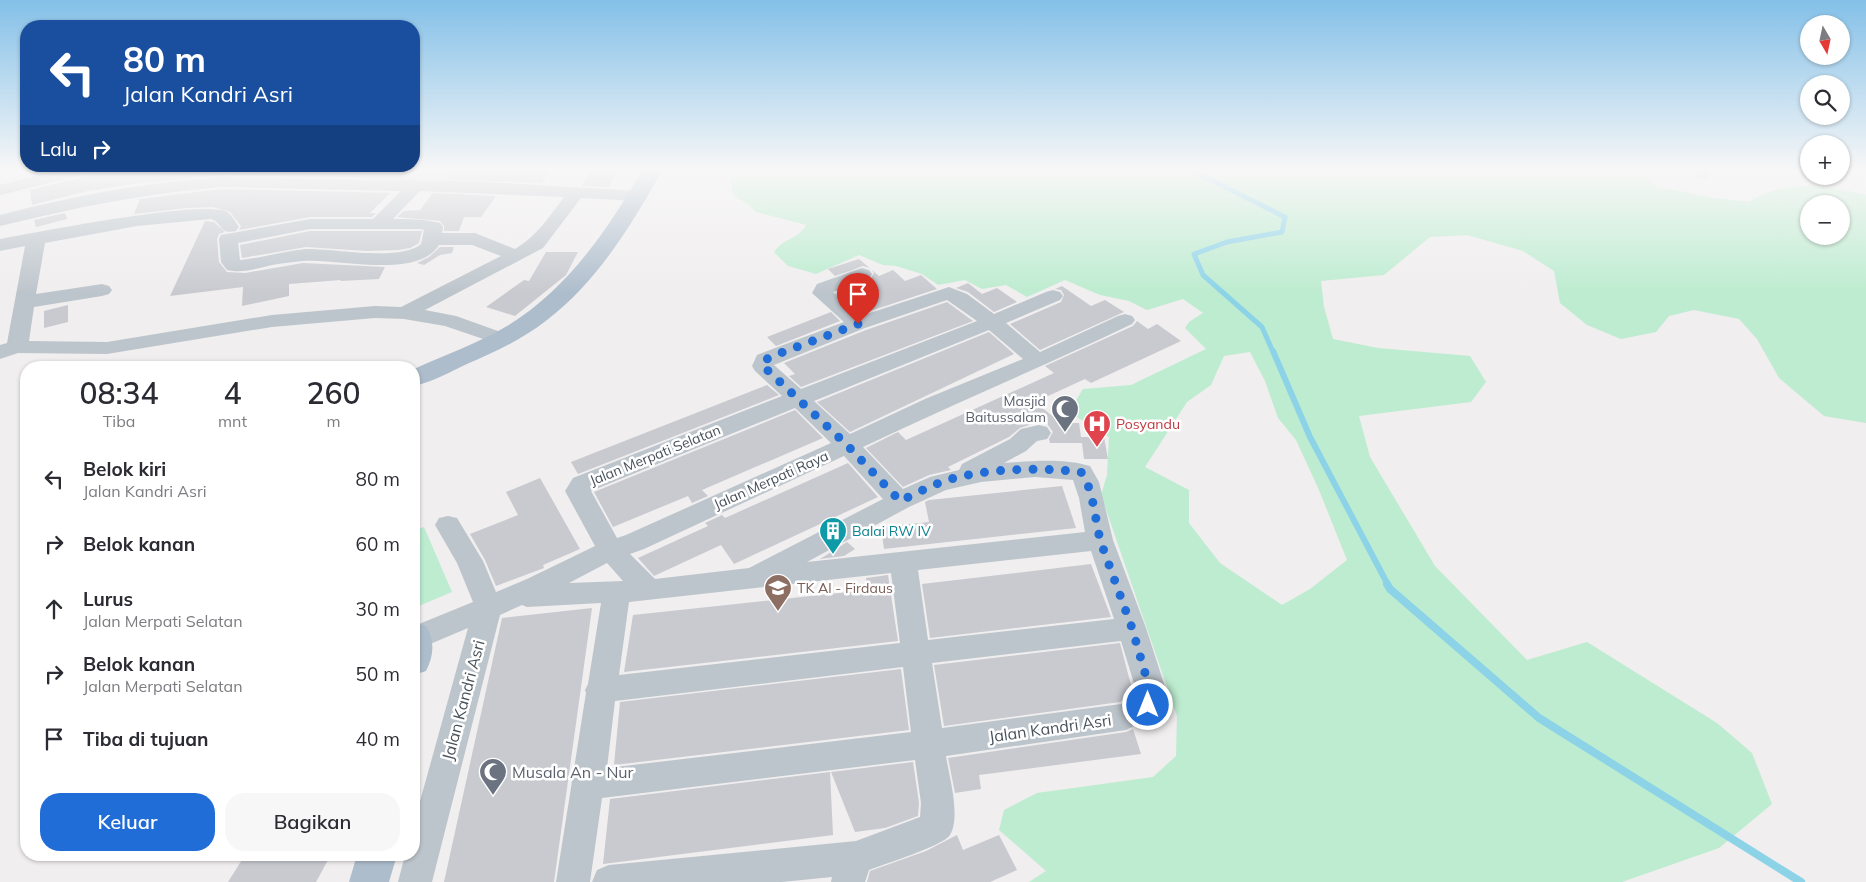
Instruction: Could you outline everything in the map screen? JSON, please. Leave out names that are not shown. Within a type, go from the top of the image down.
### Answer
[{"type":"main road","points":[[420,375],[519,330],[561,298],[600,250],[628,210]]},
{"type":"main road","points":[[369,882],[375,861]]},
{"type":"street","points":[[0,221],[47,210]]},
{"type":"street","points":[[378,224],[391,210]]},
{"type":"street","points":[[404,313],[516,256],[544,237],[563,210]]},
{"type":"street","points":[[0,245],[137,221],[211,214],[224,218],[230,227]]},
{"type":"street","points":[[310,224],[378,224],[432,226],[434,227],[430,246],[423,252],[409,256],[370,258],[307,255],[272,259],[240,266],[234,266],[231,262],[228,239],[310,224]]},
{"type":"street","points":[[36,239],[25,302],[9,349],[107,348],[272,321],[376,312],[404,313],[450,320],[502,339]]},
{"type":"street","points":[[432,240],[475,239],[516,256]]},
{"type":"street","points":[[858,324],[822,293],[824,288],[862,274]]},
{"type":"street","points":[[25,302],[102,290]]},
{"type":"street","points":[[900,501],[847,445],[763,366],[763,362],[770,357],[858,324],[949,293],[960,298],[992,322],[1038,361]]},
{"type":"street","name":"Jalan Merpati Selatan","points":[[610,550],[578,491],[582,484],[992,322],[1053,296]]},
{"type":"street","name":"Jalan Merpati Raya","points":[[420,642],[610,550],[635,542],[933,404],[1038,361],[1125,320]]},
{"type":"street","points":[[959,477],[1018,445],[1029,435],[1039,433]]},
{"type":"street","name":"Jalan Kandri Asri","points":[[589,785],[929,744],[1126,717],[1148,705],[1150,690],[1132,628],[1100,540],[1087,482],[1081,472],[1034,469],[981,473],[939,483],[900,501],[756,576]]},
{"type":"street","points":[[448,525],[470,561],[500,602]]},
{"type":"street","name":"Jalan Kandri Asri","points":[[415,882],[500,602],[649,590],[756,576],[903,563],[1100,540]]},
{"type":"street","points":[[610,550],[649,590]]},
{"type":"street","points":[[609,882],[852,870],[936,826],[937,802],[903,563]]},
{"type":"street","points":[[573,882],[589,785],[600,690],[618,592]]},
{"type":"street","points":[[600,690],[1132,628]]},
{"type":"green space","points":[[754,210],[1800,210],[1800,245],[1850,245],[1850,210],[1866,210],[1866,423],[1824,416],[1779,378],[1757,339],[1739,319],[1694,310],[1669,316],[1656,332],[1621,339],[1587,325],[1560,303],[1554,271],[1523,251],[1467,235],[1430,237],[1384,275],[1321,281],[1324,307],[1333,339],[1378,348],[1470,356],[1486,382],[1471,402],[1359,416],[1370,457],[1435,566],[1527,660],[1587,642],[1717,723],[1752,753],[1772,804],[1719,848],[1622,882],[1029,882],[1046,871],[999,830],[1004,810],[1037,793],[1153,777],[1176,756],[1177,716],[1101,495],[1107,475],[1109,437],[1069,412],[1083,389],[1131,385],[1206,349],[1185,328],[1189,322],[1203,313],[1183,299],[1147,310],[1129,301],[1100,295],[1065,280],[1027,297],[1006,285],[982,289],[965,280],[938,285],[922,274],[896,266],[883,265],[859,255],[816,274],[788,266],[774,252],[778,247],[803,230],[806,225]],"holes":[[[1250,352],[1265,381],[1278,418],[1296,440],[1319,490],[1347,560],[1310,589],[1282,605],[1220,563],[1189,523],[1189,490],[1145,467],[1187,402],[1211,385],[1224,356]]]},
{"type":"green space","points":[[424,527],[452,592],[420,605],[420,529]]},
{"type":"building","points":[[136,210],[168,210],[134,214]]},
{"type":"building","points":[[224,210],[373,210],[370,213],[376,213],[372,217],[310,217],[239,230],[241,226],[230,212]]},
{"type":"building","points":[[486,210],[481,217],[464,217],[459,231],[444,231],[444,226],[440,221],[397,217],[404,211]]},
{"type":"building","points":[[65,213],[67,219],[36,227],[34,220]]},
{"type":"building","points":[[205,221],[214,222],[225,232],[219,234],[217,239],[219,262],[227,272],[245,273],[303,263],[385,267],[379,279],[289,284],[289,296],[242,306],[243,287],[170,296]]},
{"type":"building","points":[[310,231],[422,231],[419,243],[410,248],[398,250],[366,251],[306,247],[242,258],[240,245]]},
{"type":"building","points":[[440,247],[454,247],[452,253],[440,255],[424,265],[417,263],[429,257]]},
{"type":"building","points":[[546,252],[578,252],[566,275],[515,316],[486,307],[524,280],[529,281]]},
{"type":"building","points":[[859,259],[869,268],[863,266],[835,276],[828,269]]},
{"type":"building","points":[[871,269],[879,276],[893,270],[905,281],[921,275],[937,289],[861,314],[837,293],[870,280],[874,273]]},
{"type":"building","points":[[968,283],[982,294],[997,288],[1017,302],[994,312],[968,292],[956,288]]},
{"type":"building","points":[[1062,286],[1091,306],[1105,300],[1124,312],[1040,350],[1010,324],[1061,302],[1064,295],[1061,290],[1055,289]]},
{"type":"building","points":[[947,302],[973,321],[801,387],[789,376],[795,374],[784,363],[866,330]]},
{"type":"building","points":[[68,305],[68,322],[44,328],[44,311]]},
{"type":"building","points":[[831,312],[840,321],[776,346],[767,337]]},
{"type":"building","points":[[1137,321],[1148,329],[1157,324],[1181,341],[1091,383],[1085,379],[1035,402],[1061,423],[1079,423],[1081,437],[1104,437],[1108,459],[1084,459],[1082,443],[1050,443],[1049,439],[1053,432],[1048,425],[1047,419],[1020,428],[1009,437],[948,467],[951,470],[929,475],[903,487],[866,448],[898,432],[906,440],[1054,373],[1045,366],[1133,326]]},
{"type":"building","points":[[989,332],[1014,354],[850,432],[817,402]]},
{"type":"building","points":[[767,385],[779,395],[578,474],[571,462]]},
{"type":"building","points":[[795,410],[823,438],[702,490],[708,496],[692,503],[688,496],[613,527],[594,492]]},
{"type":"building","points":[[848,463],[878,497],[734,564],[721,545],[654,576],[638,558],[708,526],[705,523],[722,515],[725,518]]},
{"type":"building","points":[[540,478],[580,549],[543,565],[544,568],[496,586],[485,560],[470,534],[518,515],[506,492]]},
{"type":"building","points":[[1062,486],[1076,528],[884,549],[881,527],[929,522],[925,502],[929,500]]},
{"type":"building","points":[[847,542],[855,549],[844,556],[820,559]]},
{"type":"building","points":[[1091,564],[1111,617],[930,638],[922,584]]},
{"type":"building","points":[[888,575],[898,641],[624,672],[633,615],[867,590],[866,578]]},
{"type":"building","points":[[592,608],[554,882],[444,882],[502,618]]},
{"type":"building","points":[[1120,643],[1133,693],[1132,696],[1120,702],[944,726],[934,665]]},
{"type":"building","points":[[901,669],[909,730],[614,765],[620,702]]},
{"type":"building","points":[[1133,729],[1141,754],[979,775],[981,789],[955,793],[948,758],[1126,732]]},
{"type":"building","points":[[913,762],[919,803],[918,816],[885,828],[855,832],[831,772]]},
{"type":"building","points":[[830,772],[833,835],[603,864],[610,799]]},
{"type":"building","points":[[957,835],[963,850],[999,835],[1017,870],[990,882],[867,882],[870,871],[926,851]]},
{"type":"building","points":[[241,861],[327,861],[316,882],[228,882]]},
{"type":"waterway","points":[[1271,210],[1285,217],[1282,232],[1227,242],[1194,254],[1203,275],[1262,327],[1273,352]]},
{"type":"waterway","points":[[1273,351],[1310,437],[1388,585]]},
{"type":"waterway","points":[[1387,584],[1390,589],[1539,718],[1801,882]]},
{"type":"place","name":"Masjid Baitussalam","points":[[1065,433]]},
{"type":"place","name":"Posyandu","points":[[1097,448]]},
{"type":"place","name":"Balai RW IV","points":[[833,555]]},
{"type":"place","name":"TK Al - Firdaus","points":[[778,612]]},
{"type":"place","name":"Musala An - Nur","points":[[493,796]]},
{"type":"route","points":[[858,324],[770,357],[762,364],[847,445],[900,501],[939,483],[981,473],[1034,469],[1081,472],[1087,482],[1100,540],[1132,628],[1150,690],[1148,705]]}]
